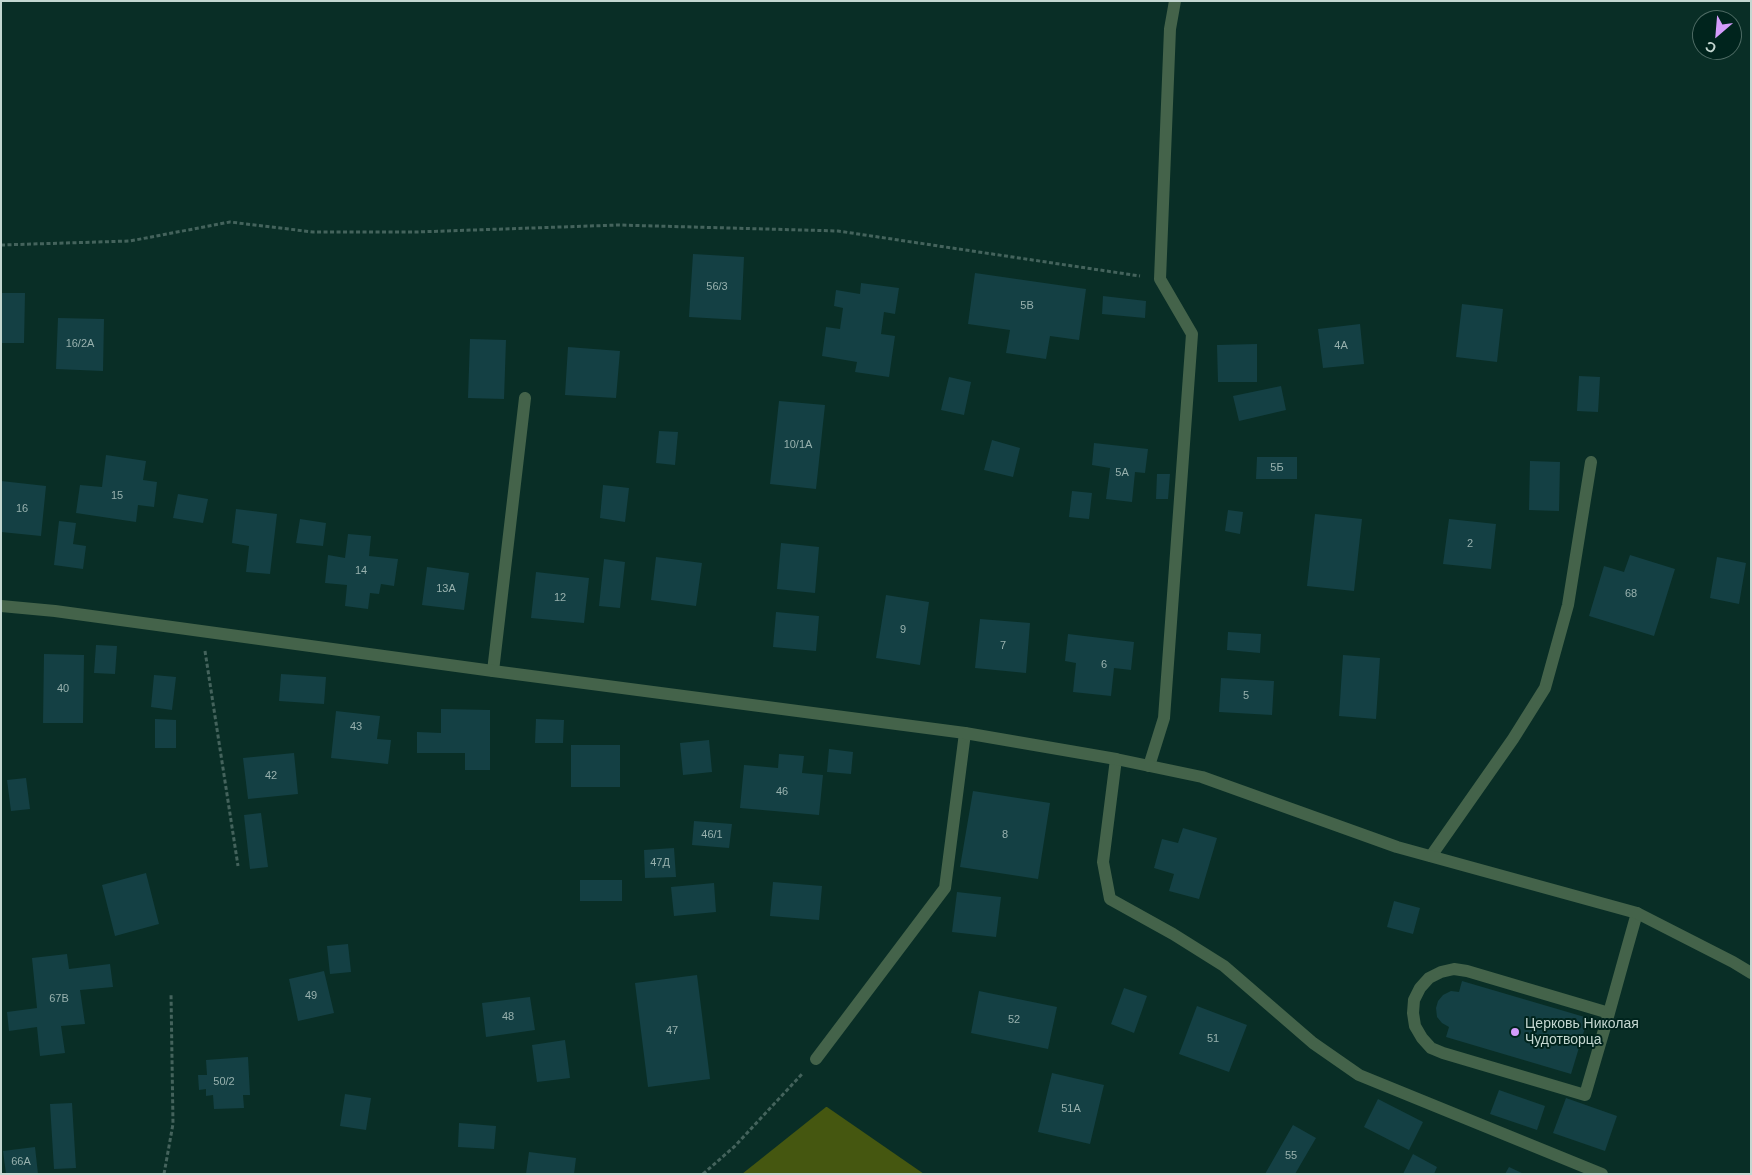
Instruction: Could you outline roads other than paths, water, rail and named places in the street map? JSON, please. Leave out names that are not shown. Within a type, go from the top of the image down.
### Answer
[{"type":"street","points":[[1149,766],[1164,718],[1192,334],[1160,279],[1170,30],[1175,1]]},
{"type":"street","points":[[494,671],[524,398]]},
{"type":"street","points":[[1431,856],[1513,739],[1545,688],[1568,605],[1591,462]]},
{"type":"street","points":[[1,606],[55,611],[965,733],[1116,759],[1202,777],[1397,847],[1637,913],[1751,973]]},
{"type":"street","points":[[816,1058],[944,888],[965,733]]},
{"type":"street","points":[[1116,759],[1103,862],[1110,899],[1173,934],[1224,966],[1313,1043],[1358,1075],[1602,1174]]},
{"type":"street","points":[[1609,1013],[1467,971],[1454,970],[1441,972],[1429,978],[1420,988],[1414,1000],[1413,1013],[1418,1032],[1431,1048],[1585,1095],[1609,1013],[1637,913]]},
{"type":"street","points":[[1733,962],[1751,967]]},
{"type":"place","name":"Церковь Николая Чудотворца","points":[[1515,1032]]}]
